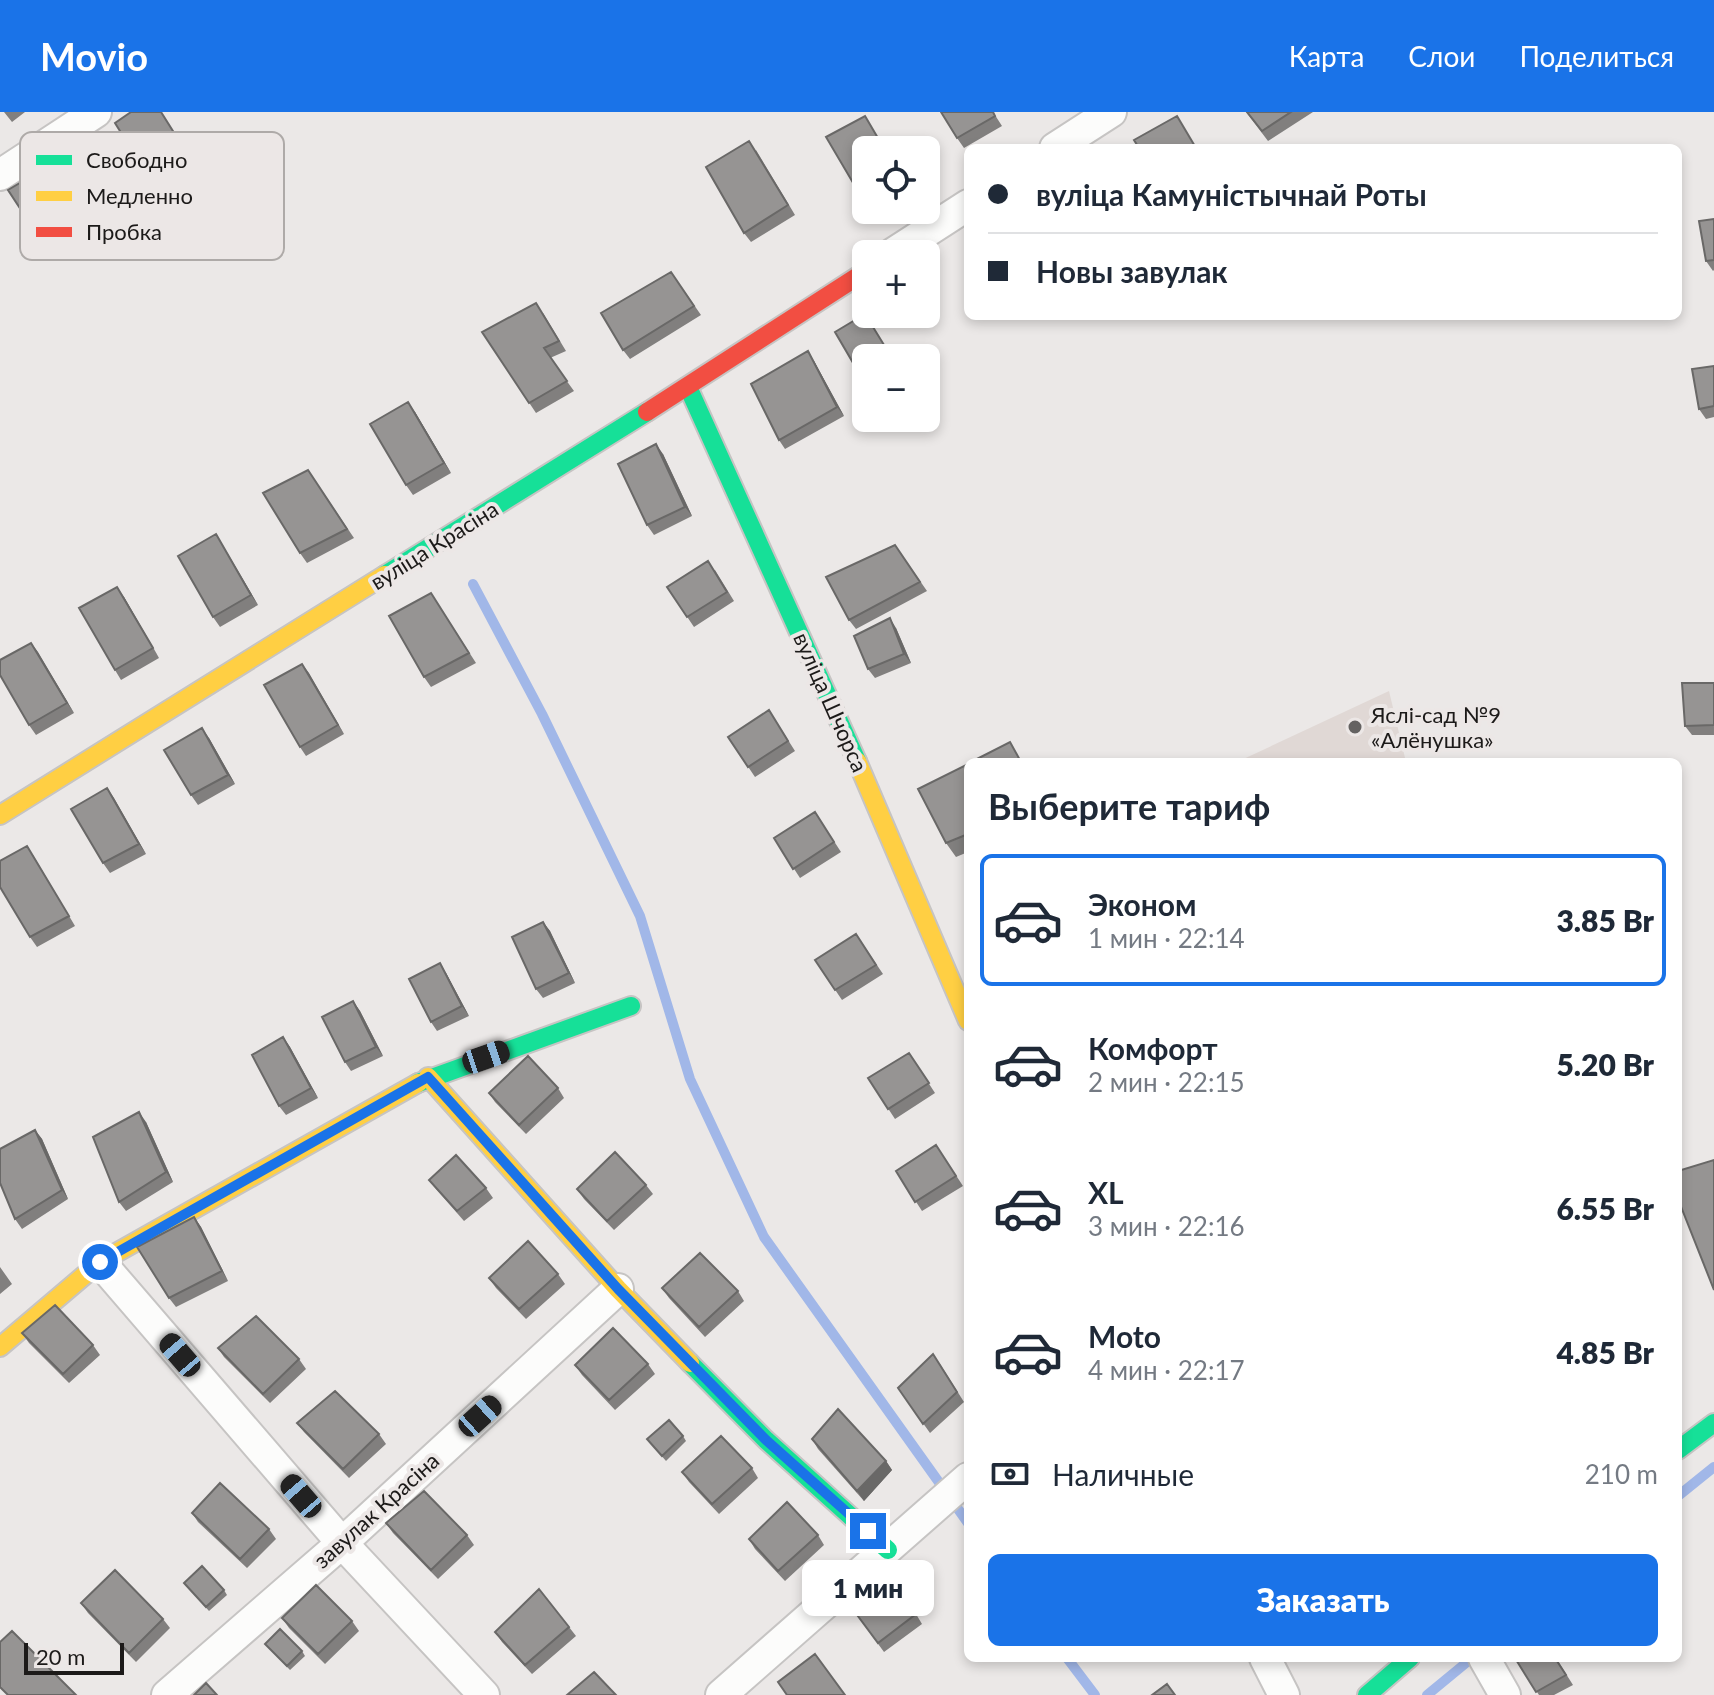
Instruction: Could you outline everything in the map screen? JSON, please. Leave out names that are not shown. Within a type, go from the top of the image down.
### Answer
[{"type":"street","points":[[66,132],[96,112]]},
{"type":"street","points":[[1061,144],[1111,112]]},
{"type":"street","points":[[0,175],[20,162]]},
{"type":"street","points":[[914,240],[964,208]]},
{"type":"street","name":"вуліца Красіна","points":[[0,815],[688,387],[852,280]]},
{"type":"street","name":"вуліца Шчорса","points":[[688,387],[841,722],[964,1012]]},
{"type":"street","points":[[0,1347],[100,1262],[428,1077],[631,1006]]},
{"type":"street","points":[[428,1077],[618,1289],[766,1440],[888,1550]]},
{"type":"street","points":[[100,1262],[342,1543],[484,1695]]},
{"type":"street","name":"завулак Красіна","points":[[167,1695],[342,1543],[618,1289]]},
{"type":"street","points":[[1682,1447],[1714,1423]]},
{"type":"street","points":[[721,1695],[964,1482]]},
{"type":"street","points":[[1267,1662],[1284,1695]]},
{"type":"street","points":[[1367,1695],[1405,1662]]},
{"type":"street","points":[[1486,1662],[1505,1695]]},
{"type":"shaded area","name":"Яслі-сад №9 «Алёнушка»","points":[[1389,691],[1405,758],[1246,758]]},
{"type":"building","points":[[131,112],[161,112],[174,132],[121,132],[115,123]]},
{"type":"building","points":[[941,112],[993,112],[995,116],[957,138]]},
{"type":"building","points":[[1247,112],[1291,112],[1262,131]]},
{"type":"building","points":[[865,116],[877,136],[852,136],[852,181],[826,137]]},
{"type":"building","points":[[1177,116],[1194,144],[1136,144],[1134,140]]},
{"type":"building","points":[[749,141],[788,205],[744,233],[706,167]]},
{"type":"building","points":[[20,183],[20,208],[8,190]]},
{"type":"building","points":[[1714,219],[1714,260],[1706,261],[1699,221]]},
{"type":"building","points":[[671,272],[694,306],[623,350],[601,313]]},
{"type":"building","points":[[536,303],[559,341],[544,348],[567,381],[529,403],[482,332]]},
{"type":"building","points":[[852,322],[852,328],[874,328],[883,344],[852,344],[852,361],[835,332]]},
{"type":"building","points":[[808,351],[837,407],[779,440],[751,384]]},
{"type":"building","points":[[1714,366],[1714,406],[1699,409],[1692,369]]},
{"type":"building","points":[[408,402],[444,463],[406,485],[370,424]]},
{"type":"building","points":[[656,444],[685,507],[647,525],[618,464]]},
{"type":"building","points":[[308,470],[347,529],[300,553],[263,493]]},
{"type":"building","points":[[216,534],[251,595],[213,617],[178,556]]},
{"type":"building","points":[[895,545],[920,582],[849,620],[826,577]]},
{"type":"building","points":[[708,561],[727,592],[687,617],[667,587]]},
{"type":"building","points":[[117,587],[153,648],[115,670],[79,608]]},
{"type":"building","points":[[431,593],[469,653],[424,677],[389,616]]},
{"type":"building","points":[[890,618],[904,654],[868,669],[854,636]]},
{"type":"building","points":[[31,643],[67,703],[29,725],[0,675],[0,660]]},
{"type":"building","points":[[302,664],[338,725],[300,747],[264,685]]},
{"type":"building","points":[[1682,683],[1714,683],[1714,725],[1685,726]]},
{"type":"building","points":[[769,710],[788,741],[748,767],[728,737]]},
{"type":"building","points":[[202,728],[228,775],[191,795],[164,750]]},
{"type":"building","points":[[1010,742],[1019,758],[979,758]]},
{"type":"building","points":[[964,766],[964,836],[946,843],[918,789]]},
{"type":"building","points":[[107,788],[139,844],[103,863],[71,809]]},
{"type":"building","points":[[815,812],[834,842],[793,869],[774,838]]},
{"type":"building","points":[[27,846],[69,916],[30,937],[0,887],[0,861]]},
{"type":"building","points":[[543,922],[569,973],[536,989],[512,937]]},
{"type":"building","points":[[856,934],[876,965],[835,990],[815,960]]},
{"type":"building","points":[[440,963],[462,1006],[431,1022],[409,979]]},
{"type":"building","points":[[353,1001],[376,1047],[345,1062],[322,1017]]},
{"type":"building","points":[[283,1037],[311,1088],[279,1106],[252,1055]]},
{"type":"building","points":[[909,1053],[929,1083],[888,1109],[868,1078]]},
{"type":"building","points":[[528,1056],[558,1088],[519,1125],[489,1093]]},
{"type":"building","points":[[139,1112],[166,1172],[119,1202],[93,1137]]},
{"type":"building","points":[[35,1130],[62,1190],[15,1219],[0,1183],[0,1149]]},
{"type":"building","points":[[936,1145],[956,1176],[915,1202],[896,1171]]},
{"type":"building","points":[[615,1152],[646,1185],[607,1221],[577,1189]]},
{"type":"building","points":[[456,1155],[486,1188],[457,1211],[429,1180]]},
{"type":"building","points":[[1714,1160],[1714,1290],[1682,1209],[1682,1170]]},
{"type":"building","points":[[194,1217],[222,1271],[169,1298],[137,1247]]},
{"type":"building","points":[[528,1241],[558,1274],[519,1309],[489,1278]]},
{"type":"building","points":[[700,1253],[738,1291],[699,1327],[662,1288]]},
{"type":"building","points":[[55,1305],[93,1345],[63,1374],[22,1333]]},
{"type":"building","points":[[256,1316],[299,1359],[263,1394],[218,1348]]},
{"type":"building","points":[[613,1328],[648,1364],[609,1400],[575,1365]]},
{"type":"building","points":[[933,1354],[957,1392],[923,1424],[898,1388]]},
{"type":"building","points":[[335,1391],[379,1434],[343,1469],[297,1423]]},
{"type":"building","points":[[838,1409],[886,1461],[857,1491],[812,1439]]},
{"type":"building","points":[[669,1420],[683,1436],[662,1456],[647,1439]]},
{"type":"building","points":[[721,1436],[752,1468],[712,1504],[682,1472]]},
{"type":"building","points":[[220,1483],[269,1529],[240,1559],[192,1513]]},
{"type":"building","points":[[424,1491],[467,1535],[431,1570],[386,1523]]},
{"type":"building","points":[[787,1502],[818,1535],[778,1571],[749,1539]]},
{"type":"building","points":[[202,1566],[224,1590],[206,1607],[184,1583]]},
{"type":"building","points":[[115,1570],[163,1619],[129,1653],[81,1603]]},
{"type":"building","points":[[883,1572],[916,1614],[878,1643],[846,1600]]},
{"type":"building","points":[[316,1585],[352,1621],[318,1654],[282,1618]]},
{"type":"building","points":[[539,1589],[569,1627],[525,1665],[495,1632]]},
{"type":"building","points":[[280,1629],[302,1651],[287,1666],[265,1644]]},
{"type":"building","points":[[12,1631],[76,1695],[8,1695],[0,1687],[0,1642]]},
{"type":"building","points":[[815,1654],[845,1695],[787,1695],[778,1682]]},
{"type":"building","points":[[1517,1662],[1558,1662],[1566,1675],[1536,1692]]},
{"type":"building","points":[[594,1672],[616,1695],[567,1695]]},
{"type":"building","points":[[206,1683],[217,1695],[194,1695]]},
{"type":"building","points":[[1167,1684],[1175,1695],[1152,1695]]},
{"type":"waterway","points":[[473,584],[542,714],[640,916],[690,1079],[764,1237],[964,1517]]},
{"type":"waterway","points":[[1682,1493],[1714,1467]]},
{"type":"waterway","points":[[1070,1662],[1095,1695]]},
{"type":"waterway","points":[[1427,1695],[1467,1662]]},
{"type":"traffic: fast","points":[[688,387],[857,761]]},
{"type":"traffic: fast","points":[[385,575],[647,412]]},
{"type":"traffic: fast","points":[[418,1083],[631,1006]]},
{"type":"traffic: fast","points":[[690,1363],[766,1440],[888,1550]]},
{"type":"traffic: fast","points":[[1682,1447],[1714,1423]]},
{"type":"traffic: fast","points":[[1367,1695],[1405,1662]]},
{"type":"traffic: slow","points":[[0,815],[385,575]]},
{"type":"traffic: slow","points":[[857,761],[964,1012]]},
{"type":"traffic: slow","points":[[428,1077],[618,1289],[690,1363]]},
{"type":"traffic: slow","points":[[0,1347],[100,1262],[418,1083]]},
{"type":"traffic: jam","points":[[647,412],[852,280]]},
{"type":"place","name":"Яслі-сад №9 «Алёнушка»","points":[[1355,727]]},
{"type":"route","points":[[100,1262],[428,1077],[618,1289],[766,1440],[868,1531]]}]
